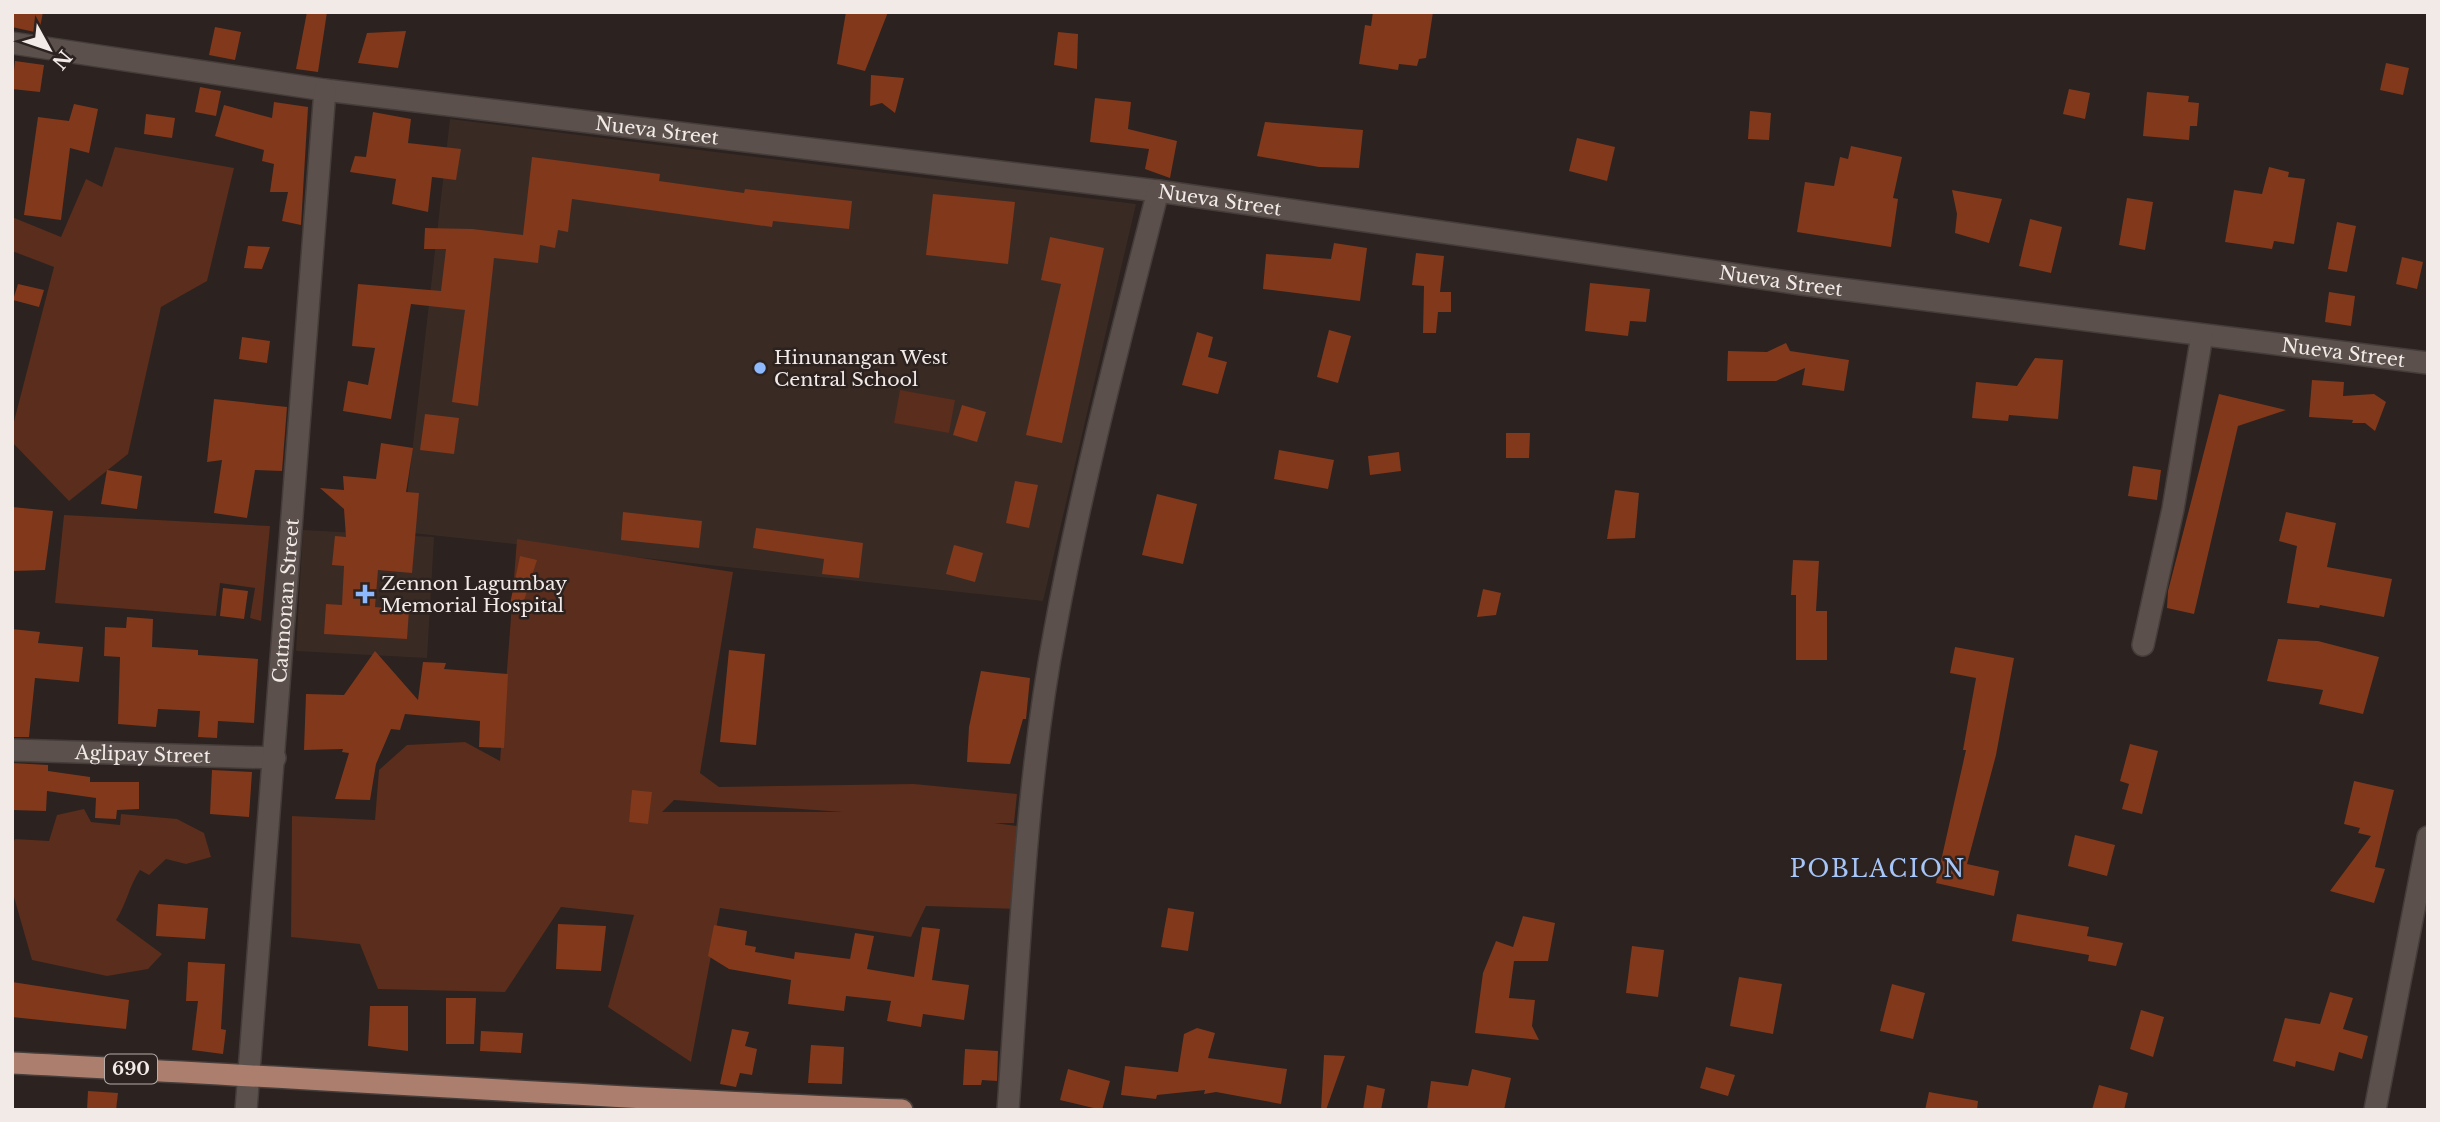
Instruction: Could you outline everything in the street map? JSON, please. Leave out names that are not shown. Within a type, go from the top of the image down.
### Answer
[{"type":"main road","name":"690","points":[[12,1063],[249,1075],[589,1103],[902,1110]]},
{"type":"street","name":"Nueva Street","points":[[12,43],[325,90],[1158,191],[1801,284],[2428,363]]},
{"type":"street","name":"Catmonan Street","points":[[246,1110],[325,90]]},
{"type":"street","points":[[1008,1110],[1030,814],[1054,631],[1104,407],[1158,191]]},
{"type":"street","points":[[2143,645],[2173,509],[2203,335]]},
{"type":"street","name":"Aglipay Street","points":[[12,750],[275,758]]},
{"type":"street","points":[[2375,1110],[2428,837]]},
{"type":"shaded area","name":"Hinunangan West Central School","points":[[450,119],[1136,204],[1043,601],[403,532]]},
{"type":"shaded area","points":[[115,147],[234,168],[207,281],[161,307],[128,454],[69,501],[12,442],[12,429],[54,267],[12,251],[12,217],[61,237],[86,179],[102,187]]},
{"type":"shaded area","points":[[900,390],[955,400],[949,433],[894,423]]},
{"type":"shaded area","points":[[64,515],[270,526],[261,621],[250,618],[255,588],[220,583],[216,616],[55,603]]},
{"type":"shaded area","name":"Zennon Lagumbay Memorial Hospital","points":[[303,530],[434,537],[427,658],[296,651]]},
{"type":"shaded area","points":[[517,539],[733,572],[700,773],[719,787],[914,784],[1017,794],[1014,823],[994,823],[1017,826],[1019,909],[926,906],[911,937],[720,908],[691,1062],[608,1007],[634,915],[561,907],[505,992],[378,989],[360,944],[291,937],[292,816],[375,820],[379,770],[407,745],[465,742],[500,761]],"holes":[[[674,800],[843,812],[662,812]]]},
{"type":"shaded area","points":[[84,809],[91,822],[120,825],[121,814],[177,819],[204,833],[211,857],[186,864],[166,859],[149,875],[140,870],[116,920],[162,954],[148,969],[107,976],[32,960],[12,890],[12,845],[15,839],[49,841],[57,815]]},
{"type":"building","points":[[12,12],[43,12],[39,33],[12,27]]},
{"type":"building","points":[[307,12],[327,12],[318,72],[296,69]]},
{"type":"building","points":[[846,12],[888,12],[865,71],[837,64]]},
{"type":"building","points":[[1373,12],[1433,12],[1426,58],[1419,59],[1417,66],[1399,64],[1398,70],[1359,64],[1365,25],[1371,26]]},
{"type":"building","points":[[215,27],[241,32],[235,60],[209,55]]},
{"type":"building","points":[[406,31],[398,68],[358,63],[367,33]]},
{"type":"building","points":[[1058,32],[1078,34],[1077,69],[1054,65]]},
{"type":"building","points":[[15,61],[44,65],[40,92],[12,89]]},
{"type":"building","points":[[2386,63],[2409,68],[2403,95],[2380,90]]},
{"type":"building","points":[[871,75],[904,78],[895,113],[882,103],[870,106]]},
{"type":"building","points":[[200,87],[221,91],[216,116],[195,112]]},
{"type":"building","points":[[2069,89],[2090,93],[2085,119],[2063,114]]},
{"type":"building","points":[[2147,92],[2189,96],[2188,102],[2199,103],[2197,126],[2190,126],[2189,140],[2143,136]]},
{"type":"building","points":[[1095,98],[1131,102],[1128,129],[1177,141],[1170,178],[1145,169],[1149,149],[1090,142]]},
{"type":"building","points":[[274,102],[308,107],[301,225],[282,221],[288,192],[270,192],[274,164],[262,161],[264,150],[215,136],[224,105],[272,118]]},
{"type":"building","points":[[74,104],[98,109],[89,153],[70,148],[61,220],[24,215],[38,117],[69,121]]},
{"type":"building","points":[[1750,111],[1771,113],[1769,140],[1748,139]]},
{"type":"building","points":[[373,112],[411,119],[408,143],[461,149],[456,180],[432,177],[428,212],[392,204],[396,179],[350,172],[355,156],[366,157]]},
{"type":"building","points":[[146,114],[175,118],[172,138],[144,134]]},
{"type":"building","points":[[1265,122],[1363,130],[1359,168],[1319,167],[1257,156]]},
{"type":"building","points":[[1577,138],[1615,147],[1607,181],[1569,171]]},
{"type":"building","points":[[1851,146],[1902,157],[1893,198],[1898,199],[1891,247],[1797,232],[1805,182],[1834,186],[1840,157],[1848,159]]},
{"type":"building","points":[[532,157],[660,174],[659,181],[744,193],[745,189],[852,201],[849,229],[773,221],[772,227],[572,199],[568,232],[558,230],[555,248],[540,245],[538,263],[494,258],[478,406],[452,402],[465,310],[411,304],[391,419],[343,411],[348,381],[368,385],[375,348],[352,346],[358,284],[441,291],[446,249],[424,249],[425,228],[472,229],[523,235]]},
{"type":"building","points":[[2269,167],[2289,172],[2288,177],[2305,179],[2294,244],[2274,241],[2272,249],[2225,242],[2234,190],[2262,194]]},
{"type":"building","points":[[1952,190],[2002,199],[1989,243],[1955,233],[1957,214]]},
{"type":"building","points":[[933,194],[1015,202],[1008,264],[926,255]]},
{"type":"building","points":[[2127,198],[2153,202],[2145,250],[2119,245]]},
{"type":"building","points":[[2030,219],[2062,227],[2051,273],[2019,266]]},
{"type":"building","points":[[2337,222],[2356,226],[2347,272],[2328,269]]},
{"type":"building","points":[[1050,237],[1104,248],[1062,443],[1026,435],[1061,284],[1041,280]]},
{"type":"building","points":[[1334,243],[1367,248],[1360,301],[1263,289],[1266,254],[1331,259]]},
{"type":"building","points":[[248,246],[270,247],[262,269],[244,268]]},
{"type":"building","points":[[1416,253],[1444,256],[1440,292],[1451,292],[1451,312],[1438,312],[1436,333],[1423,333],[1424,286],[1412,285]]},
{"type":"building","points":[[2402,257],[2423,262],[2417,289],[2396,284]]},
{"type":"building","points":[[1590,283],[1650,289],[1646,322],[1630,321],[1628,336],[1585,331]]},
{"type":"building","points":[[18,284],[44,290],[39,307],[13,300]]},
{"type":"building","points":[[2329,292],[2355,296],[2351,326],[2325,322]]},
{"type":"building","points":[[1329,330],[1351,336],[1338,383],[1317,377]]},
{"type":"building","points":[[1197,332],[1213,337],[1208,357],[1227,362],[1218,394],[1182,385]]},
{"type":"building","points":[[242,337],[270,341],[267,363],[239,359]]},
{"type":"building","points":[[1786,343],[1790,351],[1849,360],[1844,391],[1802,385],[1805,368],[1776,381],[1727,381],[1728,351],[1767,352]]},
{"type":"building","points":[[2035,358],[2063,360],[2058,419],[2009,415],[2008,421],[1972,418],[1976,382],[2017,386]]},
{"type":"building","points":[[2312,380],[2344,382],[2343,396],[2374,394],[2386,402],[2375,431],[2365,423],[2352,423],[2353,420],[2309,417]]},
{"type":"building","points":[[2219,394],[2286,410],[2238,426],[2194,614],[2167,608],[2168,591]]},
{"type":"building","points":[[214,399],[287,407],[282,471],[255,470],[247,518],[214,513],[222,460],[207,462]]},
{"type":"building","points":[[962,405],[986,412],[977,442],[953,435]]},
{"type":"building","points":[[425,414],[459,418],[454,454],[420,450]]},
{"type":"building","points":[[1506,433],[1530,433],[1529,458],[1506,458]]},
{"type":"building","points":[[381,443],[413,448],[406,492],[419,493],[412,573],[378,570],[375,607],[409,610],[407,639],[324,634],[326,604],[342,605],[344,566],[332,565],[335,536],[346,537],[344,509],[320,488],[344,490],[343,476],[376,479]]},
{"type":"building","points":[[1279,450],[1334,460],[1328,489],[1274,479]]},
{"type":"building","points":[[1399,452],[1401,471],[1370,475],[1368,456]]},
{"type":"building","points":[[2133,466],[2161,470],[2157,500],[2128,496]]},
{"type":"building","points":[[107,470],[142,476],[137,509],[101,504]]},
{"type":"building","points":[[1015,481],[1038,485],[1029,528],[1006,523]]},
{"type":"building","points":[[1615,490],[1639,493],[1635,538],[1607,539]]},
{"type":"building","points":[[1157,494],[1197,504],[1183,564],[1142,555]]},
{"type":"building","points":[[12,507],[53,511],[45,570],[12,571]]},
{"type":"building","points":[[623,512],[702,521],[699,548],[621,540]]},
{"type":"building","points":[[2286,512],[2336,523],[2327,567],[2392,579],[2384,617],[2320,605],[2319,608],[2287,603],[2297,546],[2279,541]]},
{"type":"building","points":[[756,528],[863,543],[859,578],[822,574],[824,559],[753,548]]},
{"type":"building","points":[[954,545],[983,553],[975,582],[946,574]]},
{"type":"building","points":[[520,556],[537,560],[522,607],[510,604]]},
{"type":"building","points":[[1793,560],[1819,561],[1816,611],[1827,611],[1827,660],[1796,660],[1796,595],[1791,595]]},
{"type":"building","points":[[223,588],[248,591],[244,619],[220,616]]},
{"type":"building","points":[[1483,589],[1501,593],[1496,615],[1477,617]]},
{"type":"building","points":[[127,617],[153,619],[152,647],[198,650],[198,655],[258,659],[254,723],[218,721],[217,738],[198,737],[200,711],[158,709],[156,727],[118,724],[120,657],[104,656],[105,627],[126,628]]},
{"type":"building","points":[[12,629],[40,632],[38,643],[83,647],[79,682],[35,678],[29,737],[12,737]]},
{"type":"building","points":[[2278,639],[2318,641],[2379,657],[2363,714],[2319,704],[2323,690],[2267,681]]},
{"type":"building","points":[[1955,647],[2014,658],[1996,755],[1967,864],[1999,871],[1994,896],[1936,883],[1966,750],[1963,750],[1976,678],[1950,673]]},
{"type":"building","points":[[729,650],[765,654],[756,745],[720,742]]},
{"type":"building","points":[[375,651],[418,700],[423,662],[446,663],[444,669],[508,674],[504,748],[479,747],[480,721],[405,714],[400,730],[391,729],[376,764],[370,800],[335,799],[349,753],[342,752],[343,749],[304,750],[306,694],[344,695]]},
{"type":"building","points":[[981,671],[1030,678],[1026,719],[1023,719],[1010,764],[967,762],[969,727]]},
{"type":"building","points":[[2130,744],[2158,751],[2142,814],[2122,809],[2129,784],[2120,781]]},
{"type":"building","points":[[12,763],[48,765],[48,771],[90,777],[90,782],[139,782],[139,809],[117,810],[116,819],[95,818],[96,798],[47,791],[46,811],[12,810]]},
{"type":"building","points":[[212,770],[252,772],[249,817],[210,814]]},
{"type":"building","points":[[2354,781],[2394,790],[2375,867],[2385,869],[2374,903],[2330,891],[2371,836],[2358,833],[2360,828],[2344,824]]},
{"type":"building","points":[[632,790],[652,792],[648,824],[629,822]]},
{"type":"building","points":[[2075,835],[2115,845],[2107,876],[2068,866]]},
{"type":"building","points":[[158,904],[208,908],[205,939],[156,936]]},
{"type":"building","points":[[1168,908],[1194,912],[1188,951],[1161,947]]},
{"type":"building","points":[[2017,914],[2089,927],[2087,936],[2123,943],[2116,966],[2088,961],[2089,955],[2012,941]]},
{"type":"building","points":[[1523,916],[1555,923],[1548,961],[1514,961],[1509,998],[1535,1000],[1532,1026],[1539,1040],[1475,1033],[1483,973],[1496,941],[1513,947]]},
{"type":"building","points":[[558,924],[606,926],[601,971],[556,969]]},
{"type":"building","points":[[714,925],[747,931],[745,945],[756,947],[755,952],[794,959],[795,952],[850,959],[855,933],[874,936],[867,969],[914,977],[922,927],[940,929],[932,980],[969,985],[964,1020],[923,1014],[921,1027],[887,1021],[891,1001],[846,996],[844,1011],[788,1004],[791,980],[729,969],[708,956]]},
{"type":"building","points":[[1632,946],[1664,950],[1658,997],[1626,993]]},
{"type":"building","points":[[188,962],[225,964],[221,1029],[226,1030],[223,1054],[192,1050],[198,1001],[186,1001]]},
{"type":"building","points":[[1739,977],[1782,984],[1773,1034],[1730,1026]]},
{"type":"building","points":[[12,982],[129,1000],[126,1029],[12,1017]]},
{"type":"building","points":[[1892,984],[1925,993],[1913,1039],[1880,1031]]},
{"type":"building","points":[[2330,992],[2353,998],[2343,1029],[2368,1036],[2362,1059],[2339,1052],[2334,1071],[2296,1061],[2295,1067],[2273,1061],[2285,1018],[2320,1024]]},
{"type":"building","points":[[446,998],[476,998],[474,1044],[446,1044]]},
{"type":"building","points":[[370,1006],[408,1006],[408,1051],[368,1046]]},
{"type":"building","points":[[2141,1010],[2164,1017],[2153,1057],[2130,1049]]},
{"type":"building","points":[[1197,1028],[1215,1033],[1208,1058],[1287,1069],[1281,1104],[1216,1092],[1204,1094],[1205,1090],[1157,1095],[1156,1099],[1121,1095],[1125,1066],[1178,1072],[1184,1034]]},
{"type":"building","points":[[732,1029],[749,1032],[745,1046],[757,1049],[752,1075],[740,1073],[736,1087],[720,1084]]},
{"type":"building","points":[[481,1031],[523,1033],[521,1053],[480,1051]]},
{"type":"building","points":[[811,1045],[844,1047],[842,1084],[808,1083]]},
{"type":"building","points":[[965,1049],[998,1051],[997,1081],[982,1080],[981,1085],[963,1085]]},
{"type":"building","points":[[1324,1055],[1345,1056],[1326,1110],[1321,1110]]},
{"type":"building","points":[[1706,1067],[1735,1075],[1728,1096],[1700,1088]]},
{"type":"building","points":[[1068,1069],[1110,1081],[1102,1110],[1060,1100]]},
{"type":"building","points":[[1472,1069],[1511,1078],[1504,1110],[1427,1110],[1431,1081],[1468,1086]]},
{"type":"building","points":[[1367,1085],[1385,1089],[1381,1110],[1363,1110]]},
{"type":"building","points":[[2099,1085],[2128,1093],[2124,1110],[2092,1110]]},
{"type":"building","points":[[88,1091],[118,1093],[116,1110],[87,1110]]},
{"type":"building","points":[[1929,1092],[1978,1101],[1977,1110],[1925,1110]]},
{"type":"place","name":"Hinunangan West Central School","points":[[760,368]]},
{"type":"place","name":"Zennon Lagumbay Memorial Hospital","points":[[365,594]]},
{"type":"district","name":"POBLACION","points":[[1878,869]]}]
